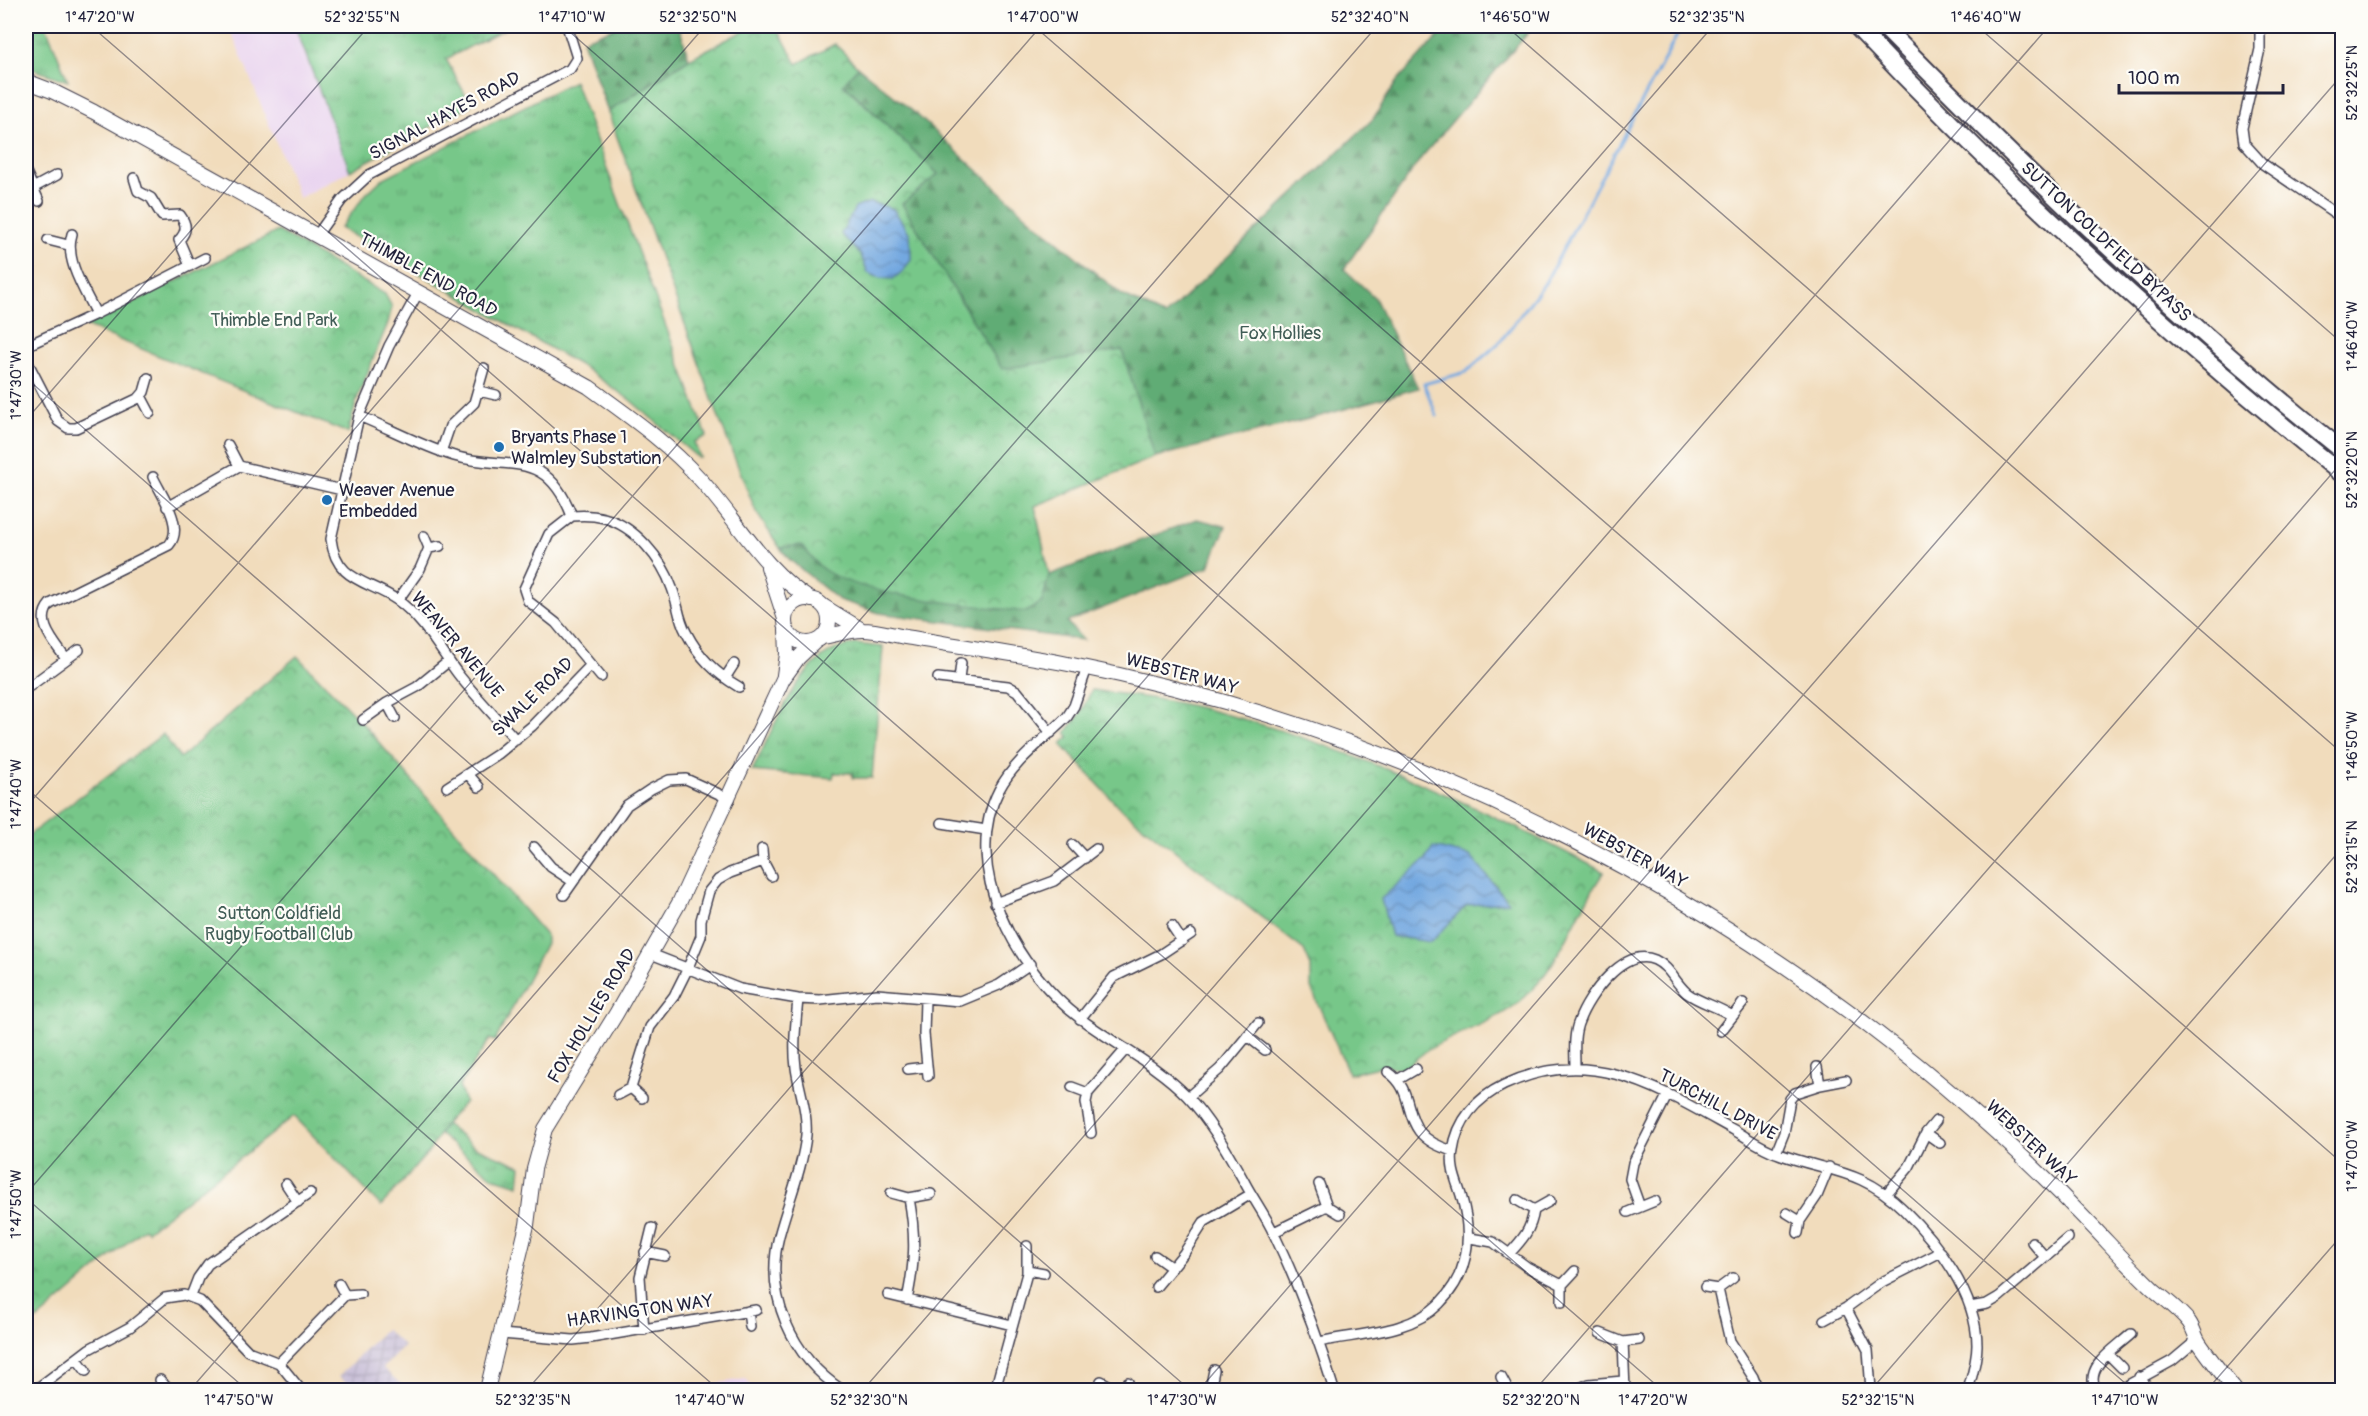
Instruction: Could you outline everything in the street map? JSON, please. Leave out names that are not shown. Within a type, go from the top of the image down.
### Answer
[{"type":"highway","name":"SUTTON COLDFIELD BYPASS","points":[[1856,26],[2050,219],[2259,406],[2343,474]]},
{"type":"highway","name":"SUTTON COLDFIELD BYPASS","points":[[1883,26],[1977,122],[2078,218],[2176,308],[2343,450]]},
{"type":"street","name":"SIGNAL HAYES ROAD","points":[[317,235],[342,200],[369,175],[574,66],[577,51],[567,26]]},
{"type":"street","points":[[2260,26],[2260,49],[2242,128],[2244,143],[2263,164],[2343,218]]},
{"type":"street","name":"THIMBLE END ROAD","points":[[26,81],[94,112],[589,387],[647,429],[699,478],[766,563],[816,602]]},
{"type":"street","points":[[26,172],[39,201]]},
{"type":"street","points":[[33,188],[57,175]]},
{"type":"street","points":[[134,178],[138,191],[151,198],[162,216],[180,215],[184,221],[186,229],[179,240],[190,266]]},
{"type":"street","points":[[72,234],[68,245],[78,279],[96,314]]},
{"type":"street","points":[[48,240],[68,245]]},
{"type":"street","points":[[26,346],[96,314],[205,258]]},
{"type":"street","name":"WEAVER AVENUE","points":[[419,291],[389,345],[359,416],[331,539],[335,560],[354,578],[398,600],[414,615],[449,661],[516,740]]},
{"type":"street","points":[[26,359],[58,421],[68,428],[76,428],[141,396],[148,378]]},
{"type":"street","points":[[441,452],[450,426],[467,412],[479,391],[484,368]]},
{"type":"street","points":[[479,391],[496,395]]},
{"type":"street","points":[[141,396],[150,413]]},
{"type":"street","points":[[359,416],[457,457],[510,462],[540,471],[564,496],[572,516],[608,519],[640,540],[653,554],[672,588],[686,633],[708,666],[739,687]]},
{"type":"street","points":[[228,445],[239,466]]},
{"type":"street","points":[[167,507],[239,466],[342,490]]},
{"type":"street","points":[[66,659],[46,629],[43,616],[50,604],[169,545],[174,539],[176,529],[153,477]]},
{"type":"street","name":"SWALE ROAD","points":[[572,516],[549,534],[524,589],[528,601],[556,623],[601,677]]},
{"type":"street","points":[[398,600],[420,569],[429,548],[424,536]]},
{"type":"street","points":[[429,548],[440,546]]},
{"type":"street","name":"THIMBLE END ROAD","points":[[766,563],[786,624]]},
{"type":"street","points":[[801,600],[816,602],[827,613],[829,624],[819,639],[798,642],[786,624],[793,604],[801,600]]},
{"type":"street","name":"WEBSTER WAY","points":[[816,602],[862,630]]},
{"type":"street","name":"FOX HOLLIES ROAD","points":[[783,679],[787,654],[786,624]]},
{"type":"street","name":"WEBSTER WAY","points":[[819,639],[862,630],[992,650],[1087,668],[1181,690],[1257,712],[1416,769],[1572,841],[1713,921],[1840,1007],[1961,1102],[2020,1154],[2150,1285],[2185,1317],[2192,1326],[2197,1340],[2235,1390]]},
{"type":"street","name":"FOX HOLLIES ROAD","points":[[487,1390],[527,1225],[534,1169],[545,1129],[651,954],[730,799],[783,679],[798,658],[819,639]]},
{"type":"street","points":[[30,686],[80,650]]},
{"type":"street","points":[[363,720],[387,703],[417,687],[449,661]]},
{"type":"street","points":[[959,680],[961,663]]},
{"type":"street","name":"SWALE ROAD","points":[[447,787],[516,740],[591,664]]},
{"type":"street","points":[[725,678],[734,664]]},
{"type":"street","points":[[1087,668],[1074,706],[1011,772],[1000,787],[991,806],[986,830],[986,856],[995,903],[1006,929],[1057,998],[1080,1019],[1126,1049],[1188,1097],[1216,1133],[1274,1232],[1319,1342],[1334,1390]]},
{"type":"street","points":[[938,678],[1008,686],[1017,691],[1050,733]]},
{"type":"street","points":[[387,703],[395,718]]},
{"type":"street","points":[[468,774],[479,787]]},
{"type":"street","points":[[564,895],[627,805],[651,789],[678,778],[686,779],[730,799]]},
{"type":"street","points":[[942,823],[986,830]]},
{"type":"street","points":[[1073,845],[1085,858]]},
{"type":"street","points":[[534,847],[551,867],[572,881]]},
{"type":"street","points":[[762,849],[763,861],[771,876]]},
{"type":"street","points":[[995,903],[1054,881],[1096,849]]},
{"type":"street","points":[[618,1095],[631,1088],[650,1027],[675,996],[687,970],[700,936],[701,920],[709,891],[718,880],[730,873],[763,861]]},
{"type":"street","points":[[1172,926],[1182,941]]},
{"type":"street","points":[[1080,1019],[1114,976],[1182,941],[1191,934]]},
{"type":"street","points":[[651,954],[740,989],[798,999],[842,999],[877,994],[952,1001],[969,999],[999,985],[1030,964]]},
{"type":"street","points":[[1575,1067],[1579,1021],[1615,968],[1635,958],[1655,960],[1666,967],[1689,994],[1722,1009],[1732,1017]]},
{"type":"street","points":[[798,999],[794,1047],[803,1096],[806,1138],[779,1238],[775,1276],[778,1300],[799,1349],[816,1370],[842,1390]]},
{"type":"street","points":[[908,1069],[927,1072],[925,999]]},
{"type":"street","points":[[1721,1031],[1743,1004]]},
{"type":"street","points":[[1188,1097],[1220,1069],[1258,1023]]},
{"type":"street","points":[[1247,1036],[1265,1050]]},
{"type":"street","points":[[1091,1133],[1086,1102],[1088,1093],[1126,1049]]},
{"type":"street","name":"TURCHILL DRIVE","points":[[1319,1342],[1409,1324],[1425,1316],[1439,1304],[1459,1277],[1466,1260],[1470,1238],[1467,1216],[1452,1167],[1458,1131],[1467,1114],[1496,1089],[1526,1075],[1547,1069],[1575,1067],[1617,1074],[1668,1094],[1776,1153],[1853,1174],[1887,1192],[1929,1233],[1970,1307],[1977,1349],[1968,1390]]},
{"type":"street","points":[[1817,1067],[1820,1085]]},
{"type":"street","points":[[1399,1080],[1416,1069]]},
{"type":"street","points":[[1388,1072],[1399,1080],[1417,1130],[1436,1146],[1453,1151]]},
{"type":"street","points":[[1776,1153],[1784,1133],[1790,1099],[1802,1090],[1846,1080]]},
{"type":"street","points":[[1072,1087],[1088,1093]]},
{"type":"street","points":[[631,1088],[642,1098]]},
{"type":"street","points":[[1640,1207],[1630,1179],[1633,1163],[1668,1094]]},
{"type":"street","points":[[1887,1192],[1909,1167],[1926,1133],[1936,1121]]},
{"type":"street","points":[[1926,1133],[1940,1143]]},
{"type":"street","points":[[1797,1233],[1800,1221],[1817,1196],[1829,1167]]},
{"type":"street","points":[[286,1184],[298,1202]]},
{"type":"street","points":[[1319,1184],[1327,1206],[1340,1214]]},
{"type":"street","points":[[191,1296],[203,1268],[310,1193]]},
{"type":"street","points":[[891,1193],[909,1198],[931,1194]]},
{"type":"street","points":[[1156,1287],[1204,1222],[1251,1194]]},
{"type":"street","points":[[906,1300],[914,1267],[916,1236],[909,1198]]},
{"type":"street","points":[[1517,1200],[1534,1210]]},
{"type":"street","points":[[1534,1210],[1550,1201]]},
{"type":"street","points":[[1628,1212],[1655,1201]]},
{"type":"street","points":[[1274,1232],[1327,1206]]},
{"type":"street","points":[[1509,1254],[1527,1235],[1534,1210]]},
{"type":"street","points":[[1787,1213],[1800,1221]]},
{"type":"street","points":[[644,1330],[639,1295],[645,1251],[652,1228]]},
{"type":"street","points":[[1470,1238],[1493,1242],[1527,1267],[1562,1284]]},
{"type":"street","points":[[1970,1307],[1987,1304],[1999,1297],[2068,1238]]},
{"type":"street","points":[[2032,1242],[2045,1257]]},
{"type":"street","points":[[995,1390],[1027,1270],[1027,1246]]},
{"type":"street","points":[[645,1251],[665,1256]]},
{"type":"street","points":[[1824,1320],[1846,1308],[1882,1282],[1941,1252]]},
{"type":"street","points":[[1155,1256],[1172,1268]]},
{"type":"street","points":[[1027,1270],[1044,1273]]},
{"type":"street","points":[[1562,1302],[1562,1284],[1575,1271]]},
{"type":"street","points":[[1705,1287],[1718,1289],[1733,1278]]},
{"type":"street","points":[[339,1284],[345,1295]]},
{"type":"street","points":[[1718,1289],[1730,1341],[1753,1377],[1758,1390]]},
{"type":"street","points":[[279,1363],[345,1295],[360,1294]]},
{"type":"street","points":[[35,1390],[98,1344],[130,1327],[165,1298],[176,1295],[191,1296],[205,1306],[248,1351],[279,1363],[301,1390]]},
{"type":"street","points":[[888,1295],[1012,1325]]},
{"type":"street","points":[[1846,1308],[1868,1350],[1871,1389],[1855,1390]]},
{"type":"street","name":"HARVINGTON WAY","points":[[501,1334],[573,1340],[752,1311],[750,1327]]},
{"type":"street","points":[[1600,1333],[1623,1342],[1639,1340]]},
{"type":"street","points":[[2096,1390],[2091,1375],[2131,1334]]},
{"type":"street","points":[[2120,1390],[2139,1377],[2172,1361],[2197,1340]]},
{"type":"street","points":[[1575,1390],[1589,1384],[1624,1386],[1623,1342]]},
{"type":"street","points":[[2109,1354],[2122,1368]]},
{"type":"street","points":[[77,1359],[86,1371]]},
{"type":"street","points":[[1210,1390],[1214,1370]]},
{"type":"street","points":[[1501,1377],[1508,1390]]},
{"type":"street","points":[[2139,1377],[2149,1390]]},
{"type":"street","points":[[160,1380],[169,1390]]},
{"type":"street","points":[[1101,1381],[1117,1390]]},
{"type":"shaded area","points":[[229,26],[295,26],[350,171],[299,198]]},
{"type":"shaded area","points":[[385,1329],[404,1346],[383,1368],[407,1390],[354,1390],[339,1376]]},
{"type":"shaded area","points":[[746,1379],[754,1390],[674,1390]]},
{"type":"green space","points":[[26,26],[46,26],[68,81],[26,67]]},
{"type":"green space","points":[[295,26],[510,26],[446,59],[471,105],[350,171]]},
{"type":"green space","points":[[618,26],[679,26],[689,59],[608,112],[583,40]]},
{"type":"green space","points":[[753,26],[776,26],[797,64],[835,44],[858,67],[843,84],[938,174],[902,204],[1002,369],[1122,350],[1155,457],[1035,506],[1049,575],[1042,602],[1026,612],[920,599],[892,594],[841,579],[820,567],[801,545],[780,548],[756,512],[720,421],[608,112],[689,59]]},
{"type":"green space","name":"Fox Hollies","points":[[1448,26],[1534,26],[1421,158],[1344,269],[1375,298],[1418,388],[1317,417],[1155,457],[1122,350],[1002,369],[902,204],[938,174],[843,83],[858,67],[915,113],[1027,216],[1122,295],[1165,316],[1373,119],[1397,81]]},
{"type":"green space","points":[[574,81],[707,436],[694,442],[700,457],[697,457],[630,400],[583,367],[340,228],[366,194],[382,179]]},
{"type":"green space","name":"Thimble End Park","points":[[278,231],[385,294],[392,307],[388,323],[358,396],[348,433],[85,326]]},
{"type":"green space","points":[[1197,519],[1226,526],[1209,567],[1067,622],[1083,640],[879,613],[839,600],[790,560],[780,548],[801,545],[823,569],[1042,602],[1049,575]]},
{"type":"green space","points":[[856,644],[883,647],[872,778],[853,778],[852,773],[834,773],[833,778],[752,771],[785,704],[807,672],[820,659],[834,650]]},
{"type":"green space","name":"Sutton Coldfield Rugby Football Club","points":[[297,656],[356,716],[546,935],[546,943],[495,1041],[490,1039],[459,1086],[465,1102],[445,1124],[430,1150],[381,1206],[294,1116],[147,1231],[144,1228],[37,1320],[26,1304],[26,837],[163,734],[180,758]]},
{"type":"green space","points":[[1092,690],[1198,707],[1264,725],[1314,742],[1413,780],[1510,824],[1604,872],[1550,967],[1539,982],[1515,1005],[1490,1020],[1437,1045],[1404,1069],[1382,1066],[1349,1074],[1311,988],[1311,966],[1304,950],[1121,809],[1061,744],[1069,737],[1066,732],[1078,717]]},
{"type":"green space","points":[[445,1124],[475,1147],[521,1166],[519,1185],[493,1177],[439,1134]]},
{"type":"water","points":[[870,202],[893,209],[910,234],[911,259],[904,270],[893,279],[880,278],[868,273],[861,255],[841,234],[855,208]]},
{"type":"water","points":[[1433,847],[1470,856],[1509,902],[1467,905],[1431,942],[1391,936],[1381,899],[1426,859]]},
{"type":"waterway","points":[[1437,416],[1424,384],[1466,372],[1499,343],[1545,283],[1682,26]]},
{"type":"place","name":"Bryants Phase 1 Walmley Substation","points":[[499,447]]},
{"type":"place","name":"Weaver Avenue Embedded","points":[[327,500]]}]
